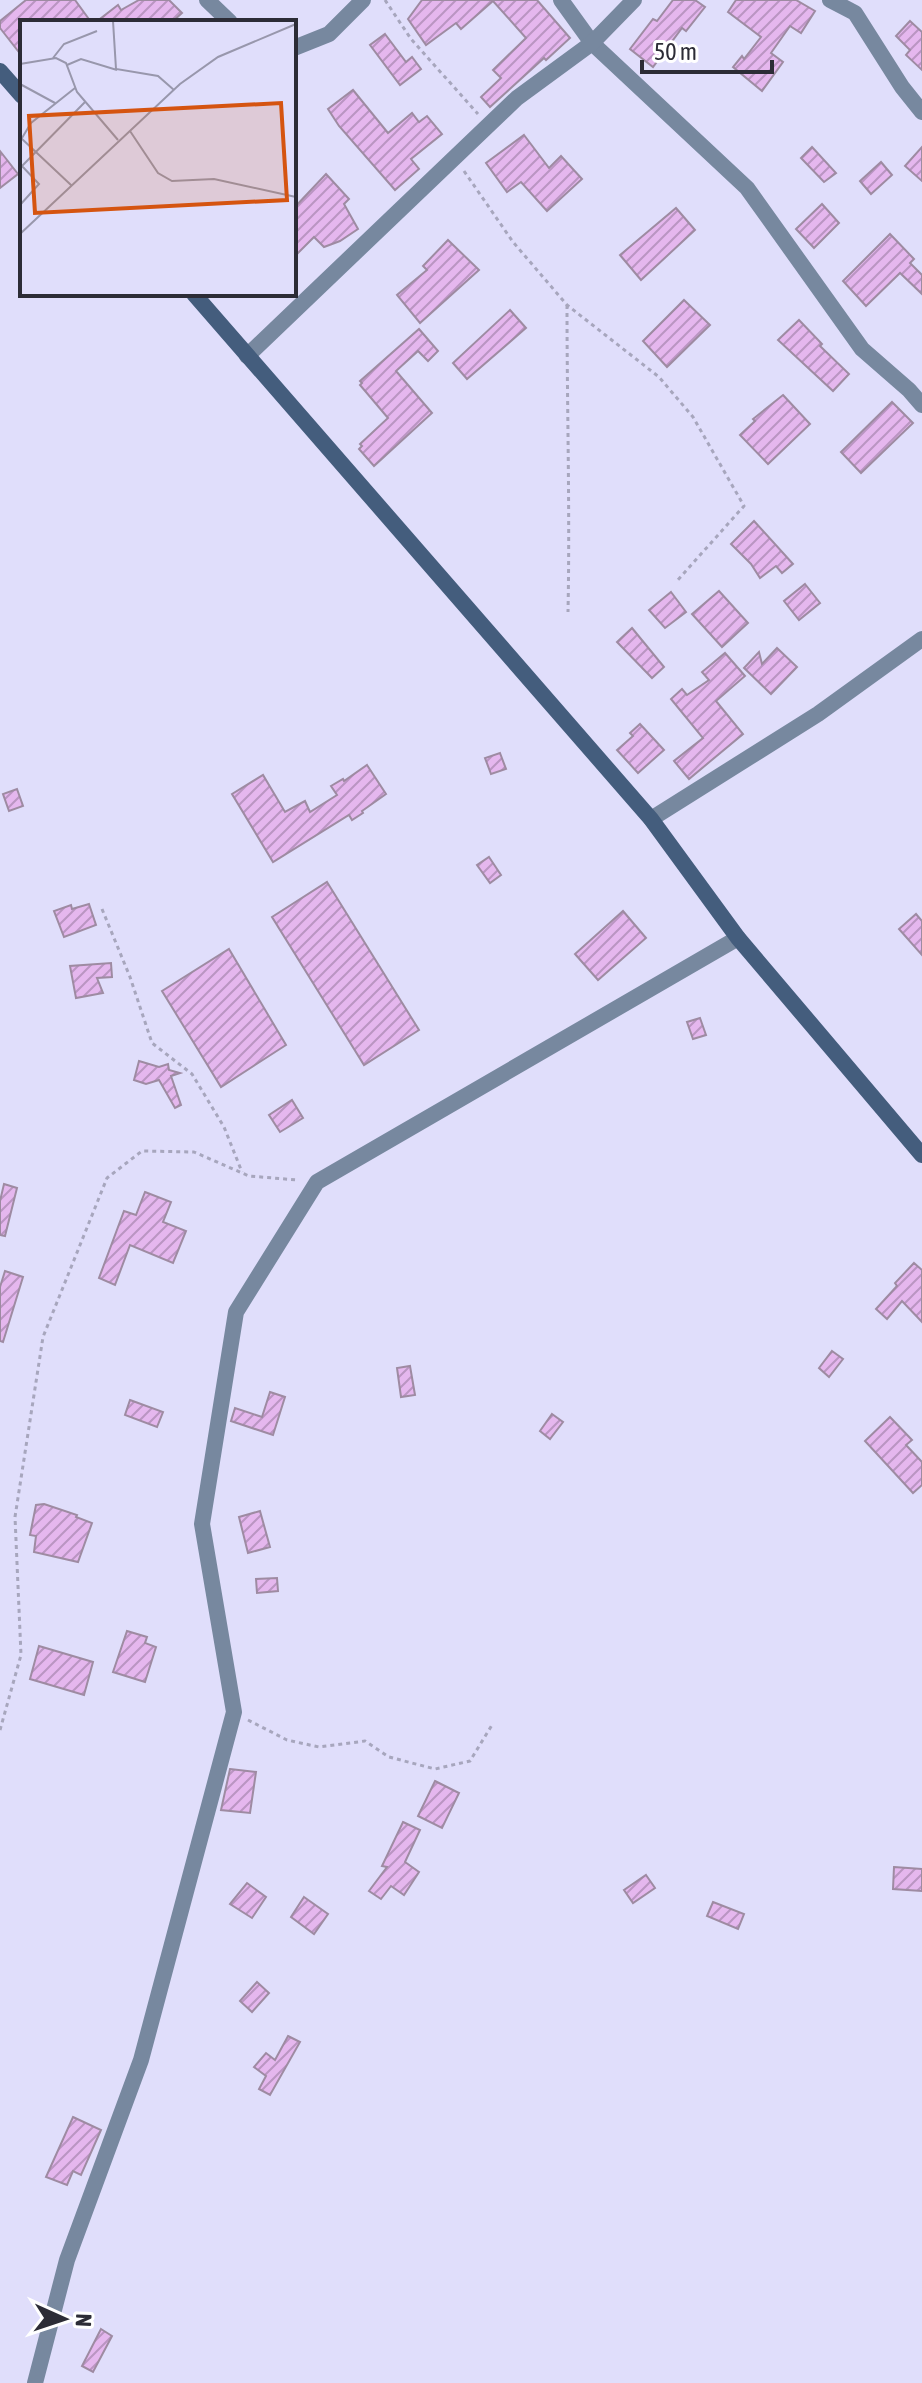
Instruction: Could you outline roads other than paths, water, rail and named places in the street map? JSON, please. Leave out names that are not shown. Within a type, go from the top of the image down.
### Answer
[{"type":"main road","points":[[0,71],[20,94]]},
{"type":"main road","points":[[196,296],[651,819],[738,938],[922,1155]]},
{"type":"street","points":[[207,0],[228,20]]},
{"type":"street","points":[[296,47],[329,34],[363,0]]},
{"type":"street","points":[[561,0],[592,43],[747,188],[862,349],[922,405]]},
{"type":"street","points":[[247,356],[517,98],[592,43],[634,0]]},
{"type":"street","points":[[830,0],[855,13],[902,87],[922,112]]},
{"type":"street","points":[[651,819],[818,714],[922,639]]},
{"type":"street","points":[[35,2383],[67,2260],[141,2060],[234,1712],[202,1524],[236,1312],[317,1182],[738,938]]}]
